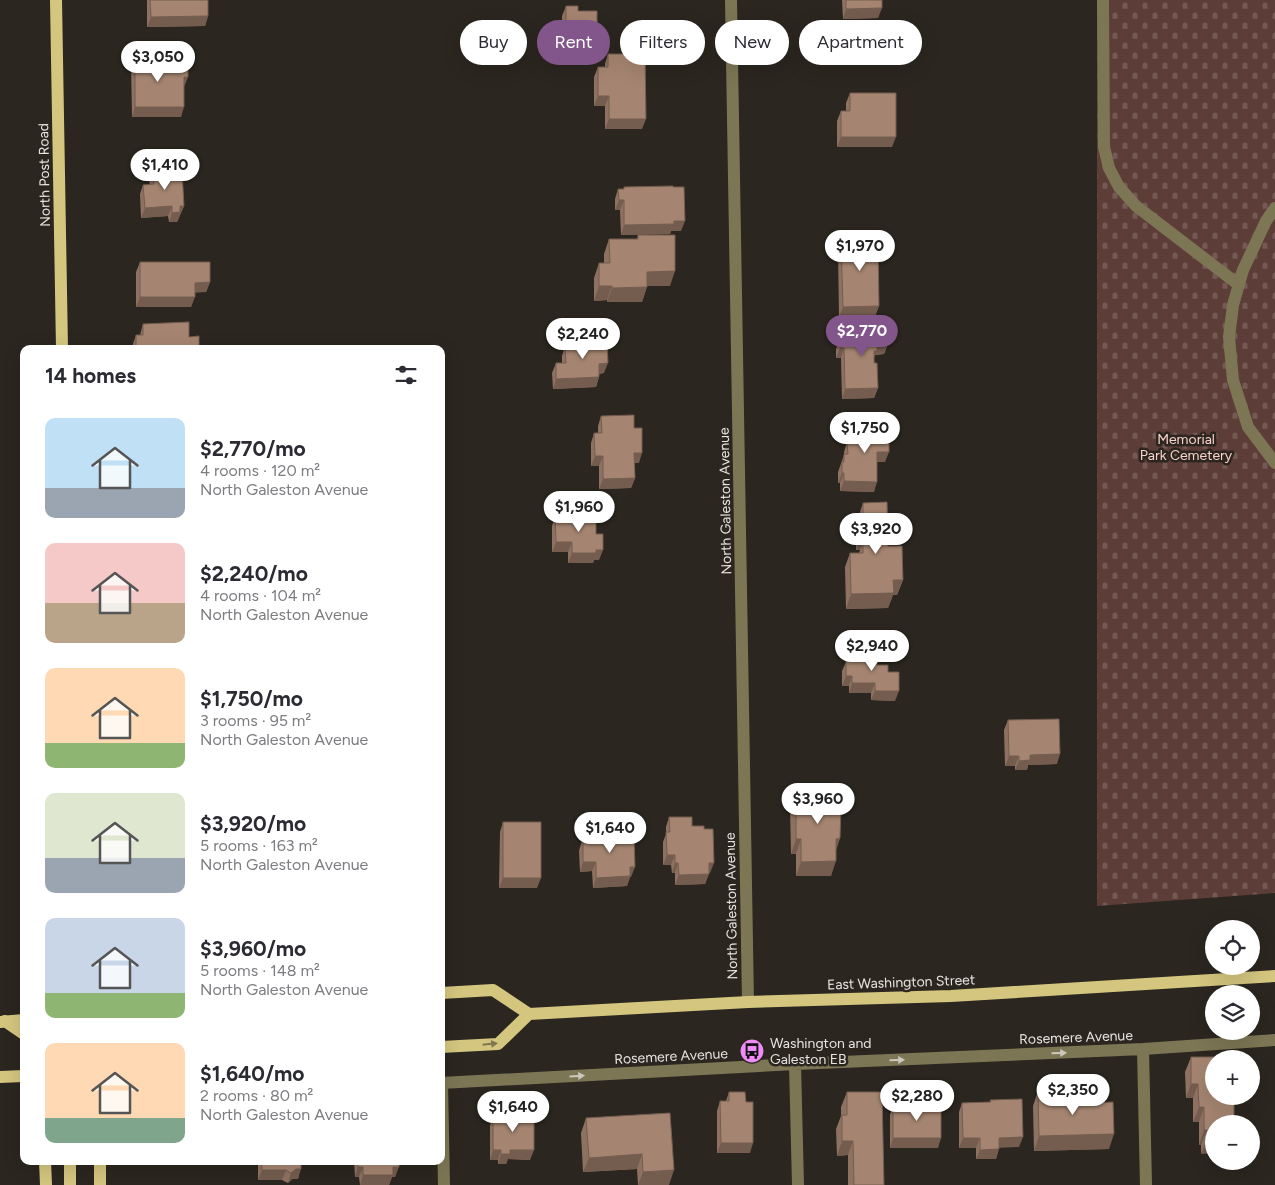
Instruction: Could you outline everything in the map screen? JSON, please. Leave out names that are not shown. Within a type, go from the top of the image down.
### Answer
[{"type":"main road","name":"North Post Road","points":[[56,0],[62,345]]},
{"type":"main road","name":"East Washington Street","points":[[529,1014],[748,1002],[951,996],[1275,976]]},
{"type":"main road","points":[[445,993],[493,990],[529,1014],[498,1044],[445,1048]]},
{"type":"main road","points":[[2,1022],[20,1020]]},
{"type":"main road","points":[[2,1022],[20,1032]]},
{"type":"main road","points":[[0,1077],[20,1076]]},
{"type":"main road","points":[[45,1165],[46,1185]]},
{"type":"main road","points":[[70,1165],[70,1185]]},
{"type":"main road","points":[[100,1165],[100,1185]]},
{"type":"street","name":"North Galeston Avenue","points":[[731,0],[748,1002]]},
{"type":"street","points":[[1103,0],[1104,147],[1109,168],[1119,187],[1136,206],[1239,285]]},
{"type":"street","points":[[1275,208],[1266,221],[1243,270],[1233,305],[1229,337],[1233,380],[1248,427],[1275,463]]},
{"type":"street","name":"Rosemere Avenue","points":[[445,1083],[795,1064],[1143,1049],[1275,1040]]},
{"type":"street","name":"Rosemere Avenue","points":[[1143,1049],[1146,1185]]},
{"type":"street","points":[[795,1064],[798,1185]]},
{"type":"street","points":[[444,1165],[444,1185]]},
{"type":"green space","name":"Memorial Park Cemetery","points":[[1097,0],[1275,0],[1275,893],[1097,906]]},
{"type":"building","points":[[150,0],[208,0],[208,16],[151,17]]},
{"type":"building","points":[[846,0],[882,0],[882,8],[846,9]]},
{"type":"building","points":[[566,6],[578,6],[578,11],[597,11],[597,20],[566,20]]},
{"type":"building","points":[[135,52],[151,52],[151,64],[182,64],[182,68],[188,68],[188,77],[184,77],[184,107],[135,107]]},
{"type":"building","points":[[610,54],[620,54],[620,65],[645,65],[646,119],[609,119],[609,96],[598,96],[598,67],[608,67],[610,65]]},
{"type":"building","points":[[850,93],[896,93],[896,137],[841,137],[841,111],[850,111]]},
{"type":"building","points":[[182,170],[184,206],[180,206],[180,212],[172,213],[172,206],[145,208],[143,185],[154,184],[153,172]]},
{"type":"building","points":[[624,187],[684,187],[685,221],[674,221],[674,224],[624,225],[624,200],[619,200],[618,189],[624,189]]},
{"type":"building","points":[[638,235],[675,235],[675,271],[647,272],[647,287],[612,288],[612,286],[599,286],[599,263],[610,263],[609,239],[638,239]]},
{"type":"building","points":[[878,238],[879,306],[843,307],[841,239]]},
{"type":"building","points":[[140,262],[210,262],[210,282],[195,283],[195,297],[140,297]]},
{"type":"building","points":[[189,322],[189,337],[199,336],[199,345],[136,345],[136,335],[143,335],[143,324]]},
{"type":"building","points":[[845,330],[887,330],[888,344],[877,345],[877,351],[874,351],[874,363],[877,363],[878,388],[845,389],[844,348],[840,348],[840,339],[845,339]]},
{"type":"building","points":[[607,340],[608,363],[599,364],[599,377],[556,379],[556,363],[566,363],[565,346],[575,345],[575,341]]},
{"type":"building","points":[[634,415],[634,428],[642,428],[642,453],[634,453],[635,478],[603,479],[603,456],[595,456],[594,433],[602,433],[601,416]]},
{"type":"building","points":[[852,428],[889,428],[889,452],[877,452],[877,482],[844,481],[842,462],[844,462],[844,454],[848,454],[847,442],[852,442]]},
{"type":"building","points":[[887,502],[888,546],[902,546],[903,580],[893,580],[894,593],[851,594],[850,553],[863,553],[863,542],[867,542],[866,535],[862,535],[861,514],[863,514],[863,503]]},
{"type":"building","points":[[596,514],[596,534],[603,534],[603,550],[596,550],[596,553],[572,553],[572,542],[556,542],[555,516]]},
{"type":"building","points":[[850,653],[877,654],[877,665],[888,665],[888,672],[899,672],[899,691],[875,691],[875,683],[852,683],[852,676],[846,676],[846,661],[850,661]]},
{"type":"building","points":[[1059,719],[1060,754],[1030,755],[1030,760],[1019,761],[1019,756],[1009,756],[1008,720]]},
{"type":"building","points":[[796,791],[838,791],[838,807],[841,807],[840,838],[836,839],[836,861],[801,862],[801,839],[796,839]]},
{"type":"building","points":[[669,817],[692,817],[692,826],[704,826],[704,829],[713,829],[714,863],[709,863],[709,874],[679,875],[678,863],[675,863],[675,855],[667,855],[666,832],[670,832]]},
{"type":"building","points":[[503,822],[541,822],[541,878],[503,878]]},
{"type":"building","points":[[616,833],[616,836],[634,836],[635,867],[630,867],[630,876],[596,878],[596,862],[583,862],[584,834]]},
{"type":"building","points":[[1191,1057],[1205,1057],[1205,1105],[1234,1105],[1234,1115],[1205,1115],[1204,1130],[1204,1107],[1199,1107],[1198,1084],[1191,1084]]},
{"type":"building","points":[[1070,1090],[1070,1104],[1113,1102],[1114,1134],[1039,1136],[1038,1091]]},
{"type":"building","points":[[729,1092],[745,1092],[746,1102],[753,1102],[753,1143],[721,1143],[720,1101],[729,1101]]},
{"type":"building","points":[[847,1092],[882,1092],[884,1185],[854,1185],[853,1141],[842,1141],[842,1115],[847,1115]]},
{"type":"building","points":[[1022,1099],[1023,1137],[999,1138],[999,1149],[980,1150],[980,1138],[963,1138],[962,1103]]},
{"type":"building","points":[[893,1105],[933,1105],[933,1108],[941,1108],[941,1138],[893,1138]]},
{"type":"building","points":[[670,1113],[674,1170],[643,1172],[642,1154],[589,1158],[586,1118]]},
{"type":"building","points":[[493,1116],[534,1116],[534,1150],[510,1150],[510,1154],[501,1154],[501,1150],[493,1150]]},
{"type":"building","points":[[262,1165],[301,1165],[301,1169],[296,1169],[291,1173],[286,1170],[262,1170]]},
{"type":"building","points":[[358,1165],[399,1165],[399,1167],[393,1167],[393,1175],[363,1175],[363,1167],[358,1167]]},
{"type":"place","name":"Washington and Galeston EB","points":[[752,1051]]}]
